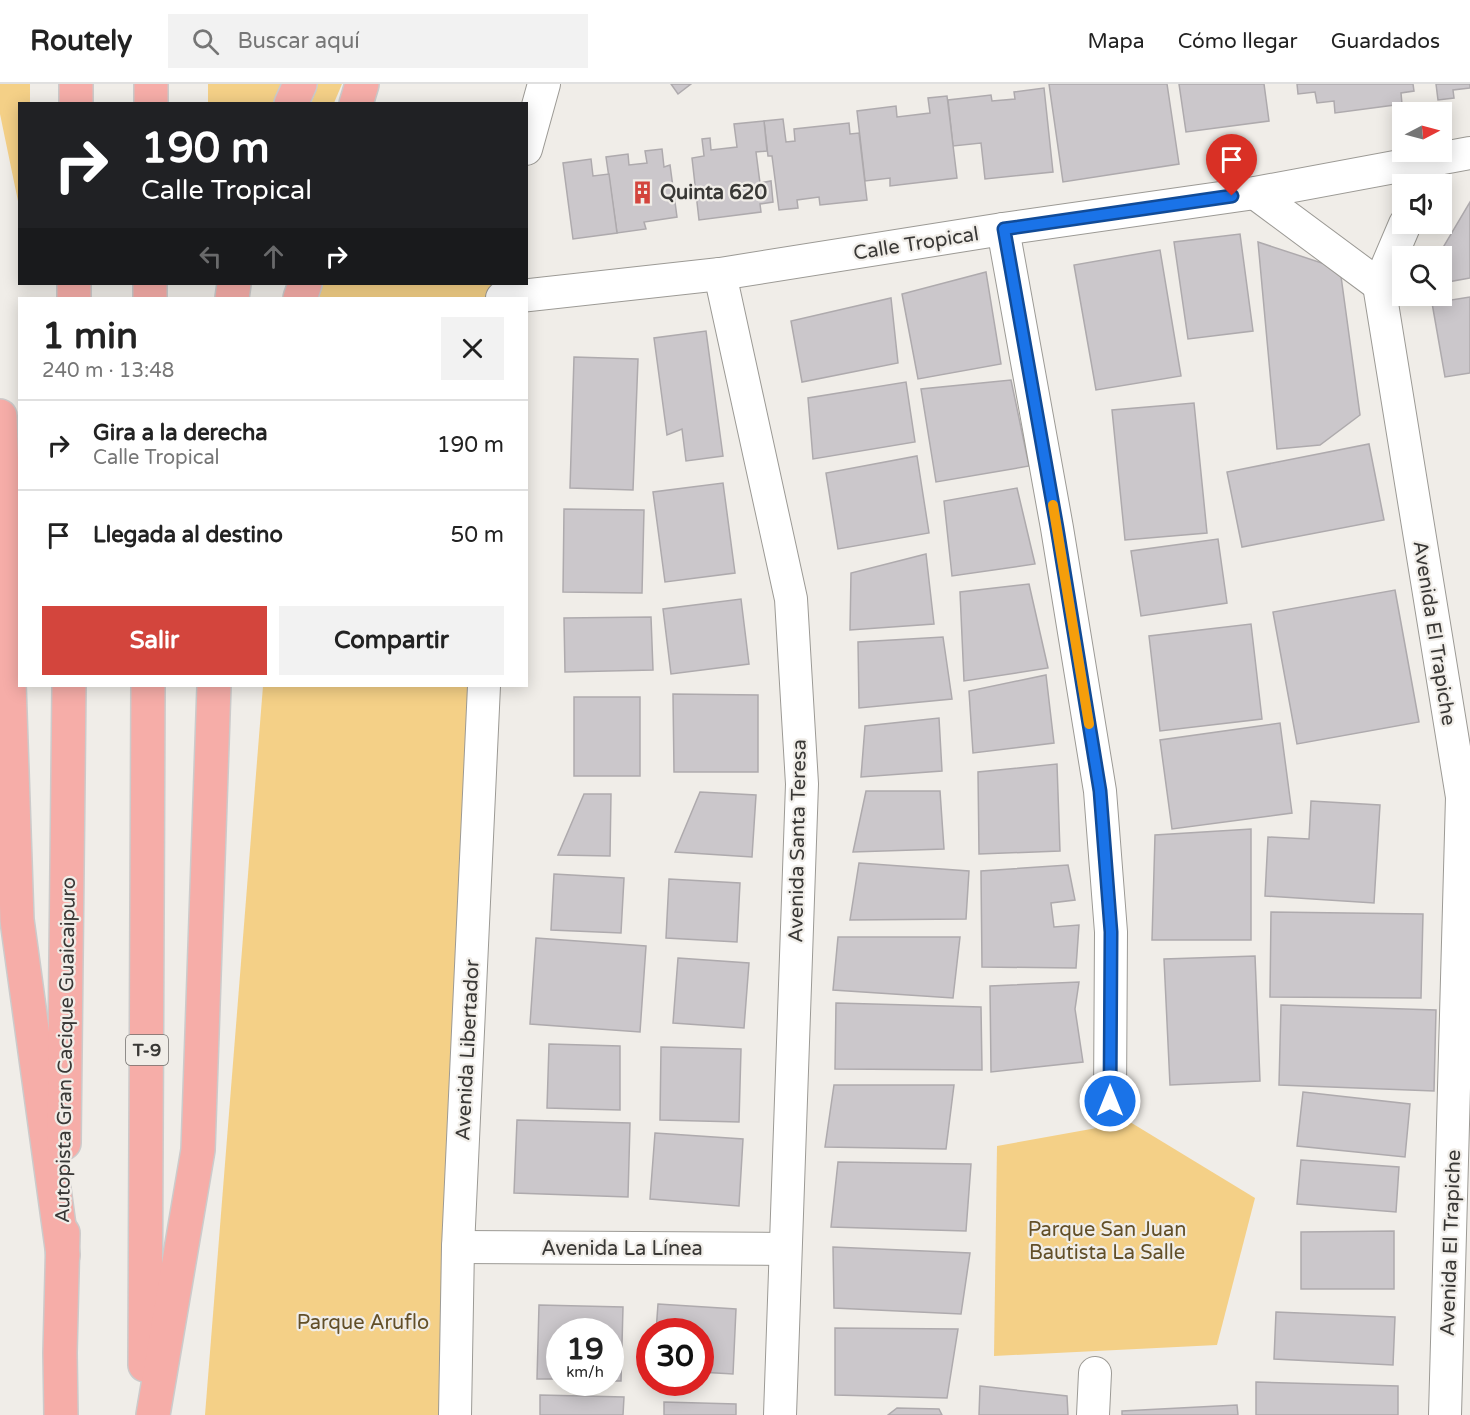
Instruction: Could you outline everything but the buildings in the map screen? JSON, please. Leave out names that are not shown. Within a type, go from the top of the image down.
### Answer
[{"type":"highway","points":[[76,84],[76,102]]},
{"type":"highway","points":[[151,84],[151,102]]},
{"type":"highway","points":[[292,102],[300,84]]},
{"type":"highway","points":[[357,102],[362,84]]},
{"type":"highway","points":[[0,416],[17,920],[63,1255]]},
{"type":"highway","name":"Autopista Gran Cacique Guaicaipuro","points":[[61,1415],[69,687]]},
{"type":"highway","name":"T-9","points":[[145,1415],[148,687]]},
{"type":"highway","points":[[153,1415],[198,1150],[213,701],[220,687]]},
{"type":"street","points":[[528,142],[544,84]]},
{"type":"street","name":"Calle Tropical","points":[[503,293],[720,274],[1004,229],[1255,193],[1426,173],[1470,153]]},
{"type":"street","points":[[1255,193],[1379,285],[1401,234]]},
{"type":"street","points":[[1004,229],[1057,528],[1100,791],[1111,932],[1110,1101]]},
{"type":"street","name":"Avenida Santa Teresa","points":[[720,274],[791,599],[802,784],[780,1415]]},
{"type":"street","name":"Avenida El Trapiche","points":[[1379,285],[1466,796],[1445,1415]]},
{"type":"street","name":"Avenida Libertador","points":[[455,1415],[458,1247],[484,687]]},
{"type":"street","name":"Avenida La Línea","points":[[458,1247],[785,1249]]},
{"type":"street","points":[[1093,1415],[1095,1373]]},
{"type":"green space","points":[[0,84],[30,84],[30,102],[18,102],[18,201],[0,114]]},
{"type":"green space","points":[[208,84],[282,84],[273,102],[208,102]]},
{"type":"green space","points":[[318,84],[342,84],[334,102],[312,102]]},
{"type":"green space","points":[[323,285],[501,285],[501,297],[319,297]]},
{"type":"green space","name":"Parque Aruflo","points":[[263,687],[483,687],[449,1415],[205,1415]]},
{"type":"green space","name":"Parque San Juan Bautista La Salle","points":[[1130,1122],[1255,1198],[1217,1345],[994,1356],[997,1146]]},
{"type":"slow traffic","points":[[1053,505],[1089,724]]},
{"type":"place","name":"Quinta 620","points":[[642,192]]},
{"type":"route","points":[[1110,1101],[1111,932],[1100,791],[1057,528],[1004,229],[1232,196]]}]
